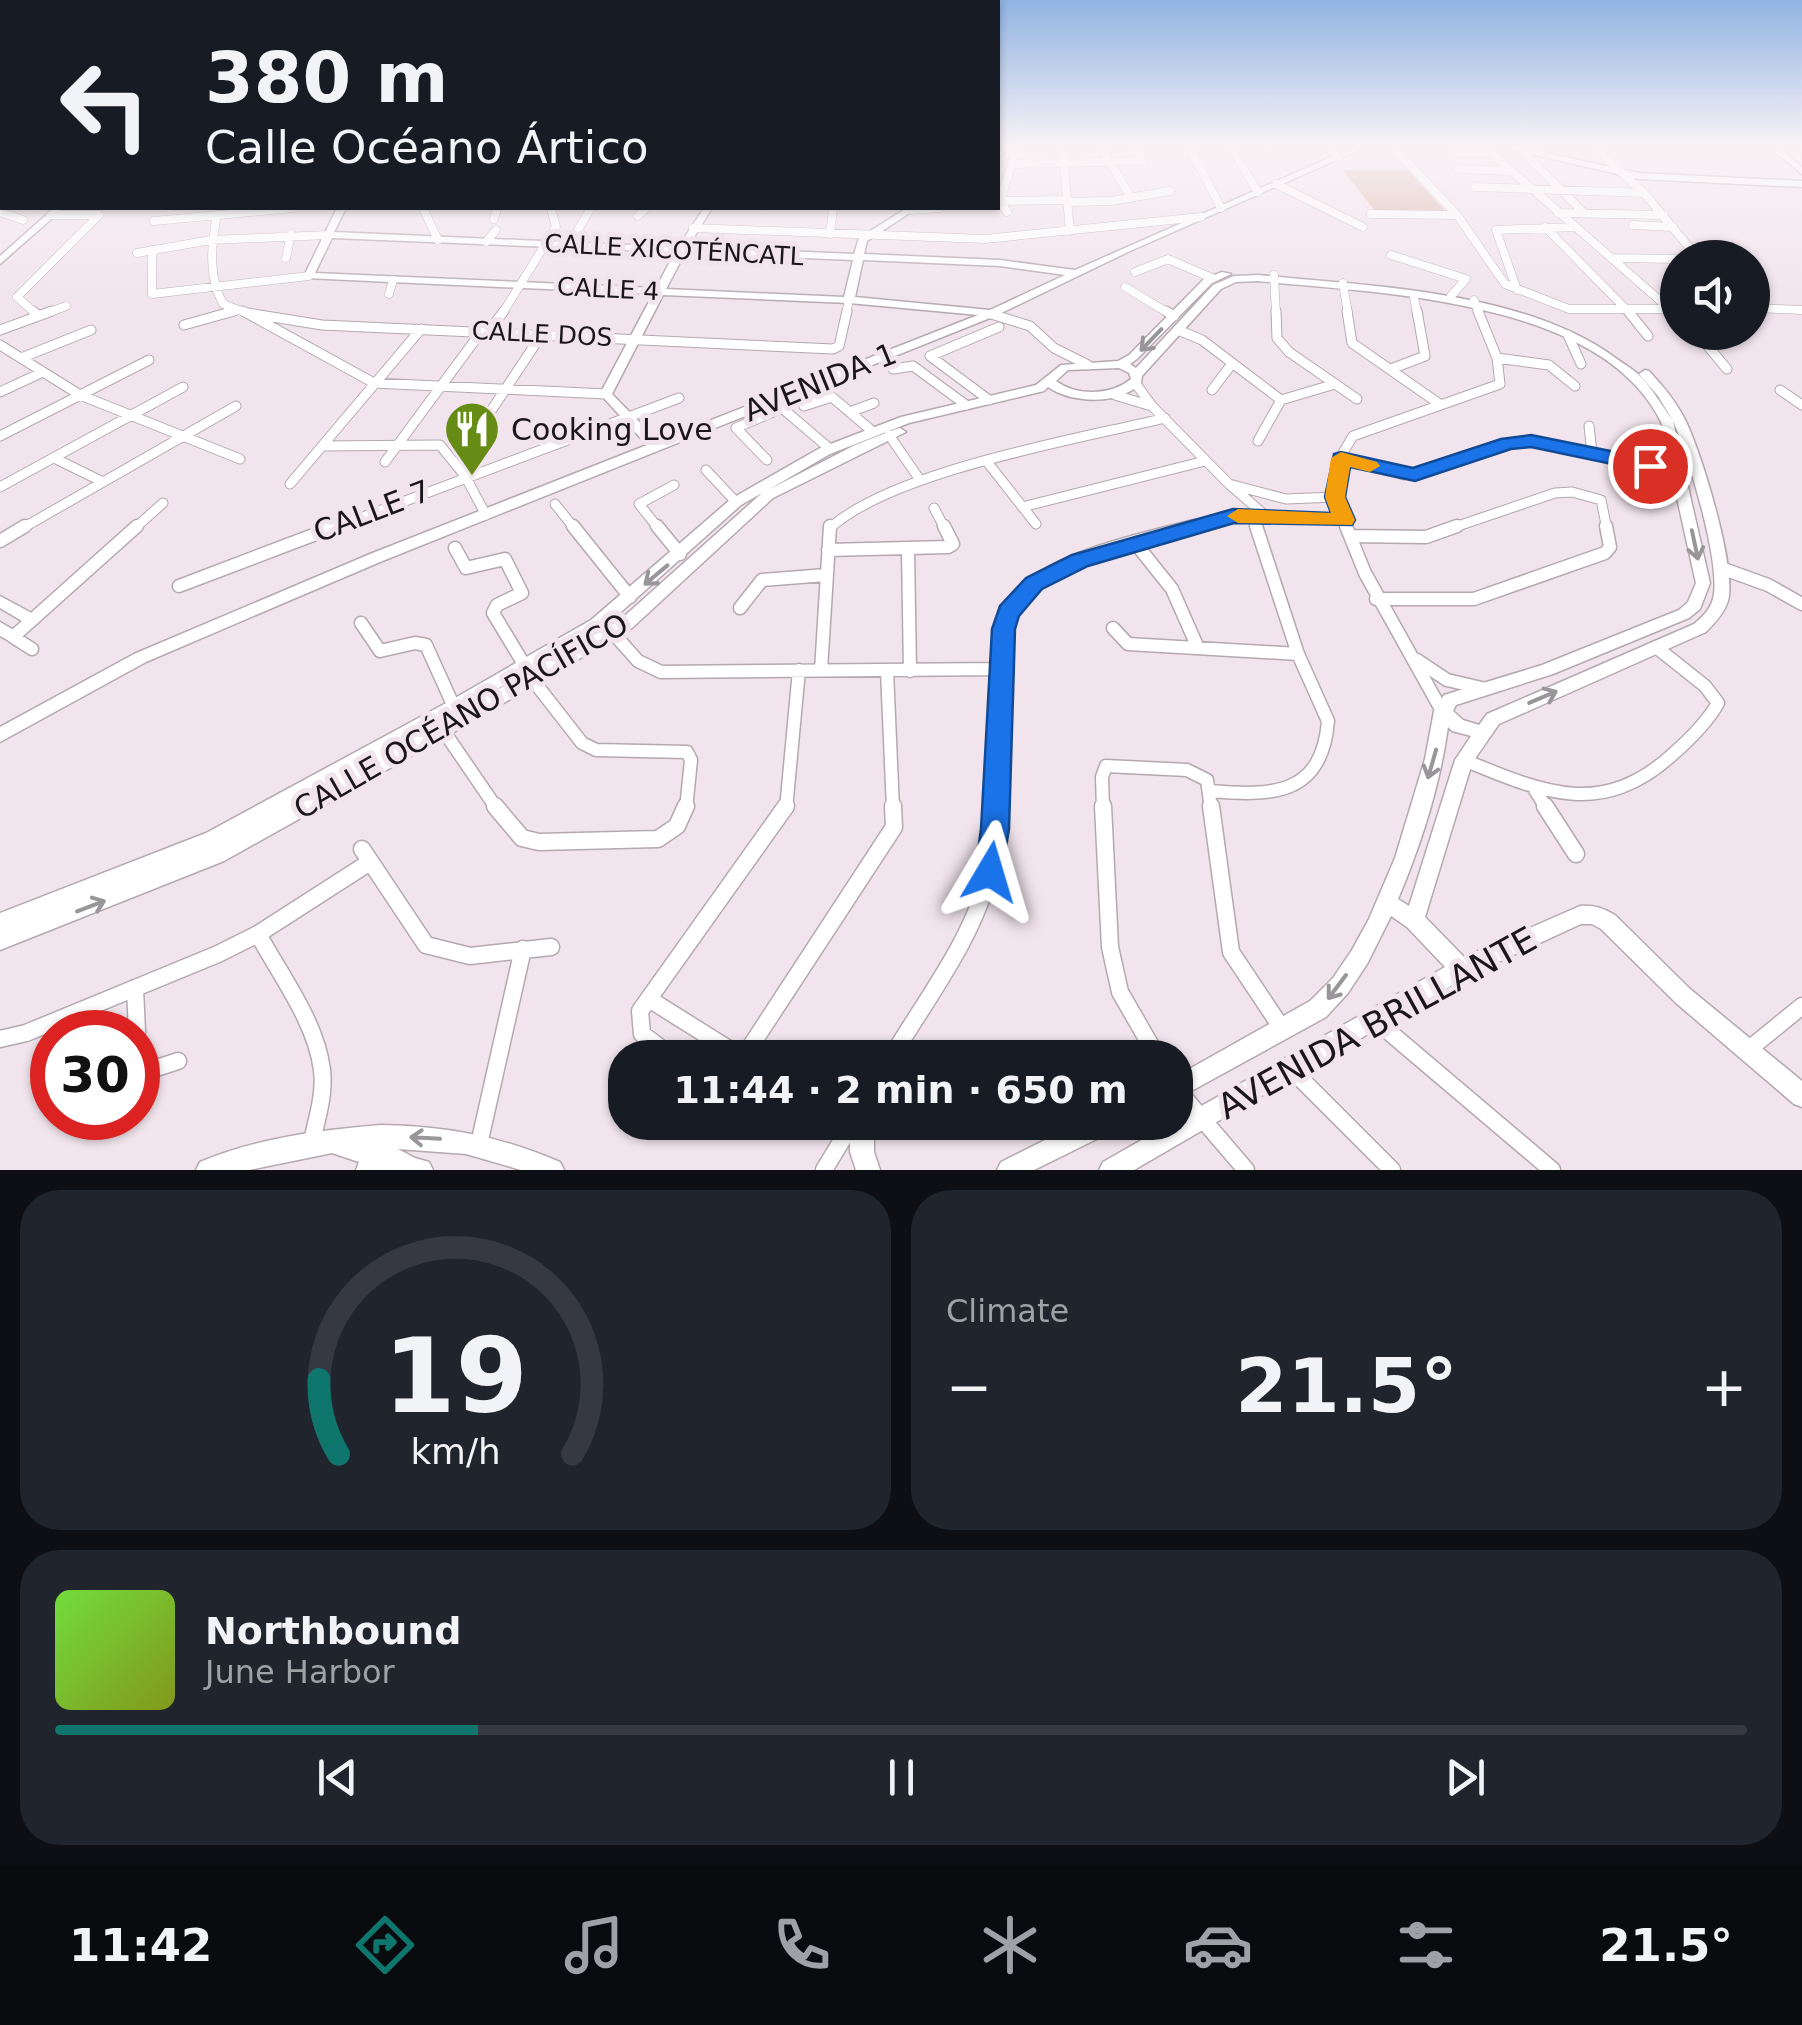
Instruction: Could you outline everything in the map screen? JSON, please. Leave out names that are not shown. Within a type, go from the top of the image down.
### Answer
[{"type":"street","points":[[1000,201],[1076,201]]},
{"type":"street","points":[[1068,201],[1070,230]]},
{"type":"street","points":[[1217,201],[1221,208]]},
{"type":"street","name":"AVENIDA 1","points":[[0,735],[140,658],[375,558],[995,320],[1076,273],[1238,201]]},
{"type":"street","points":[[1310,201],[1363,227]]},
{"type":"street","points":[[1443,201],[1502,281],[1518,290],[1562,308],[1660,311]]},
{"type":"street","points":[[1542,201],[1660,299]]},
{"type":"street","points":[[1572,201],[1585,214]]},
{"type":"street","points":[[1651,201],[1683,240]]},
{"type":"street","points":[[1000,202],[1007,212]]},
{"type":"street","points":[[154,221],[195,212],[217,215],[272,210]]},
{"type":"street","points":[[310,276],[341,210]]},
{"type":"street","points":[[423,210],[438,240]]},
{"type":"street","points":[[494,219],[496,210]]},
{"type":"street","points":[[385,462],[522,285],[557,221],[552,210]]},
{"type":"street","points":[[569,245],[589,210]]},
{"type":"street","points":[[638,216],[644,210]]},
{"type":"street","points":[[606,394],[692,228],[706,210]]},
{"type":"street","points":[[830,234],[833,210]]},
{"type":"street","points":[[849,300],[856,258],[866,235],[908,210]]},
{"type":"street","points":[[0,261],[55,211],[99,215],[17,297],[39,316]]},
{"type":"street","points":[[0,212],[23,220]]},
{"type":"street","points":[[1558,213],[1664,216]]},
{"type":"street","points":[[1371,214],[1457,215]]},
{"type":"street","points":[[1510,214],[1520,227]]},
{"type":"street","points":[[217,215],[212,240],[214,284],[223,304],[374,382],[606,394],[657,448]]},
{"type":"street","points":[[692,228],[986,240],[1200,217]]},
{"type":"street","points":[[1634,225],[1673,227]]},
{"type":"street","points":[[1545,227],[1648,336]]},
{"type":"street","points":[[1518,290],[1496,230],[1576,227]]},
{"type":"street","points":[[486,242],[496,230]]},
{"type":"street","points":[[286,258],[291,234]]},
{"type":"street","name":"CALLE XICOTÉNCATL","points":[[137,252],[212,240],[291,234],[1000,263],[1076,273]]},
{"type":"street","name":"CALLE 4","points":[[152,250],[152,294],[310,276],[849,300],[1030,326],[1054,348],[1088,365]]},
{"type":"street","points":[[1391,255],[1466,279],[1451,296]]},
{"type":"street","points":[[60,258],[77,257]]},
{"type":"street","points":[[1135,272],[1168,258],[1212,278],[1234,273],[1274,277],[1516,309],[1584,335],[1625,359],[1659,387],[1684,424],[1721,568],[1724,590],[1718,613],[1700,628],[1508,710],[1482,732],[1464,760],[1414,920]]},
{"type":"street","points":[[1611,258],[1660,259]]},
{"type":"street","points":[[1056,382],[1088,365],[1121,364],[1134,358],[1223,282],[1274,277]]},
{"type":"street","points":[[1274,277],[1276,338],[1357,399]]},
{"type":"street","points":[[1115,395],[1136,380],[1178,330],[1182,314],[1212,278]]},
{"type":"street","points":[[389,294],[394,280]]},
{"type":"street","points":[[1343,286],[1451,296],[1476,303],[1568,334],[1627,370],[1653,396],[1668,421],[1703,583],[1696,605],[1684,614],[1546,670],[1450,700],[1442,711],[1436,755],[1387,904],[1414,920],[1461,969]]},
{"type":"street","points":[[1343,286],[1352,343],[1442,405]]},
{"type":"street","points":[[1125,288],[1182,314]]},
{"type":"street","points":[[1391,368],[1425,356],[1414,297]]},
{"type":"street","name":"CALLE DOS","points":[[184,325],[243,311],[322,325],[836,348],[849,300]]},
{"type":"street","points":[[1476,303],[1497,358],[1500,384],[1353,436],[1341,458],[1335,497],[1376,599],[1442,711],[1458,726],[1482,732]]},
{"type":"street","points":[[0,330],[66,306]]},
{"type":"street","points":[[1770,309],[1802,310]]},
{"type":"street","points":[[989,400],[930,356],[995,320]]},
{"type":"street","points":[[290,484],[421,329]]},
{"type":"street","points":[[21,358],[92,330]]},
{"type":"street","points":[[1178,330],[1202,340],[1281,400]]},
{"type":"street","points":[[475,434],[542,334]]},
{"type":"street","points":[[1568,334],[1580,364]]},
{"type":"street","points":[[1054,348],[1056,382]]},
{"type":"street","points":[[2,349],[80,395],[240,459]]},
{"type":"street","points":[[1715,350],[1727,369]]},
{"type":"street","points":[[1497,358],[1548,363],[1563,371],[1575,386]]},
{"type":"street","points":[[0,436],[150,360]]},
{"type":"street","points":[[1121,364],[1152,406],[1244,495],[1260,517],[1298,654],[1328,721],[1328,734],[1311,773],[1300,786],[1284,793],[1210,790]]},
{"type":"street","points":[[1212,390],[1231,365]]},
{"type":"street","points":[[893,369],[912,366],[966,405]]},
{"type":"street","points":[[0,392],[43,372]]},
{"type":"street","points":[[1056,382],[1152,406]]},
{"type":"street","name":"CALLE OCÉANO PACÍFICO","points":[[0,940],[178,873],[454,707],[613,632],[773,485],[830,449],[966,405],[1056,382]]},
{"type":"street","name":"CALLE OCÉANO PACÍFICO","points":[[0,922],[176,856],[444,730],[596,624],[736,502],[881,433],[1056,382]]},
{"type":"street","points":[[1258,441],[1281,400],[1335,384]]},
{"type":"street","points":[[0,487],[183,387]]},
{"type":"street","points":[[1780,390],[1802,405]]},
{"type":"street","points":[[804,406],[827,396],[881,433],[920,480]]},
{"type":"street","name":"CALLE 7","points":[[179,586],[679,398]]},
{"type":"street","points":[[850,412],[874,403]]},
{"type":"street","points":[[0,542],[236,406]]},
{"type":"street","points":[[767,460],[736,428],[782,408],[830,449]]},
{"type":"street","points":[[821,670],[830,527],[879,496],[920,480],[1165,418]]},
{"type":"street","points":[[1589,426],[1592,452]]},
{"type":"street","points":[[1341,458],[1404,475],[1520,442],[1542,442],[1680,472]]},
{"type":"street","points":[[323,446],[440,445],[465,476],[486,515]]},
{"type":"street","points":[[54,458],[103,482]]},
{"type":"street","points":[[1022,508],[1206,461]]},
{"type":"street","points":[[988,463],[1036,524]]},
{"type":"street","points":[[706,470],[736,502]]},
{"type":"street","points":[[674,486],[639,504],[680,554]]},
{"type":"street","points":[[1350,536],[1426,537],[1555,493],[1595,497],[1604,505],[1610,546],[1605,552],[1474,600],[1376,599]]},
{"type":"street","points":[[1244,495],[1286,499],[1335,497]]},
{"type":"street","points":[[1233,516],[1244,495]]},
{"type":"street","points":[[6,632],[32,620],[163,503]]},
{"type":"street","points":[[555,504],[630,597]]},
{"type":"street","points":[[828,550],[908,551],[954,544],[934,508]]},
{"type":"street","points":[[901,1040],[978,903],[990,872],[1004,629],[1020,596],[1034,583],[1068,566],[1233,516],[1344,520]]},
{"type":"street","points":[[1136,544],[1172,590],[1198,648]]},
{"type":"street","points":[[444,730],[510,828],[522,838],[540,842],[638,840],[675,833],[683,820],[691,760],[687,752],[596,750],[582,743],[529,672],[493,613],[497,606],[522,593],[506,559],[466,568],[454,548]]},
{"type":"street","points":[[908,551],[910,671]]},
{"type":"street","points":[[1721,568],[1768,585],[1802,604]]},
{"type":"street","points":[[740,608],[762,580],[826,575]]},
{"type":"street","points":[[0,601],[32,620]]},
{"type":"street","points":[[361,624],[380,650],[415,643],[426,645],[454,707]]},
{"type":"street","points":[[1113,628],[1128,644],[1298,654]]},
{"type":"street","points":[[6,632],[32,649]]},
{"type":"street","points":[[613,632],[638,661],[661,672],[1000,669]]},
{"type":"street","points":[[1464,760],[1535,790],[1579,798],[1612,794],[1656,774],[1718,703],[1714,695],[1656,647]]},
{"type":"street","points":[[1410,654],[1448,680],[1502,697],[1508,710]]},
{"type":"street","points":[[650,1040],[642,1034],[640,1012],[786,810],[799,670]]},
{"type":"street","points":[[755,1040],[894,827],[887,671]]},
{"type":"street","points":[[1148,1040],[1120,992],[1110,948],[1102,778],[1106,766],[1120,764],[1187,770],[1206,780],[1232,952],[1283,1030]]},
{"type":"street","points":[[1535,790],[1576,854]]},
{"type":"street","points":[[0,1039],[26,1033],[258,934],[366,856],[426,945],[436,952],[452,956],[551,947]]},
{"type":"street","name":"AVENIDA BRILLANTE","points":[[1193,1078],[1283,1030],[1337,992],[1387,904]]},
{"type":"street","name":"AVENIDA BRILLANTE","points":[[1111,1170],[1461,969],[1580,914],[1594,914],[1748,1050]]},
{"type":"street","points":[[258,934],[322,1067],[322,1094],[312,1142]]},
{"type":"street","points":[[479,1144],[522,949]]},
{"type":"street","points":[[136,988],[136,1010]]},
{"type":"street","points":[[649,1000],[714,1040]]},
{"type":"street","points":[[1802,1006],[1748,1050],[1802,1096]]},
{"type":"street","points":[[1375,1020],[1552,1170]]},
{"type":"street","points":[[160,1067],[178,1062]]},
{"type":"street","points":[[1290,1068],[1392,1170]]},
{"type":"street","points":[[1193,1111],[1246,1170]]},
{"type":"street","points":[[208,1170],[312,1142],[427,1137],[479,1144],[552,1170]]},
{"type":"street","points":[[824,1170],[843,1140]]},
{"type":"street","points":[[862,1140],[868,1170]]},
{"type":"street","points":[[1009,1170],[1070,1140]]},
{"type":"street","points":[[312,1142],[367,1150],[415,1169]]},
{"type":"street","points":[[368,1170],[415,1169]]},
{"type":"shaded area","points":[[1367,201],[1436,201],[1445,211],[1375,211]]},
{"type":"slow traffic","points":[[1238,516],[1344,520],[1335,497],[1341,458],[1370,466]]},
{"type":"place","name":"Cooking Love","points":[[472,478]]},
{"type":"route","points":[[990,872],[1004,629],[1009,612],[1034,583],[1080,561],[1233,516],[1344,520],[1335,497],[1341,458],[1404,475],[1508,443],[1531,441],[1650,466]]}]
